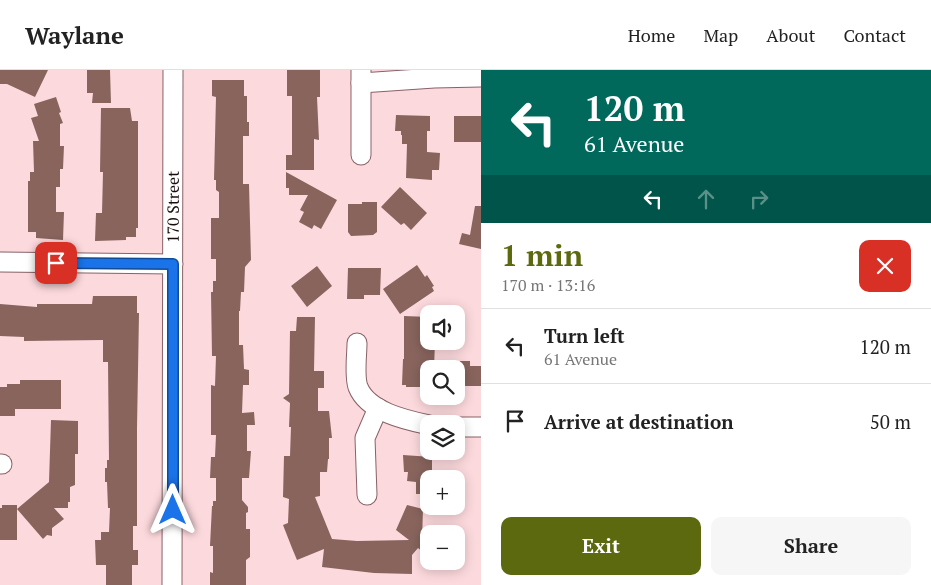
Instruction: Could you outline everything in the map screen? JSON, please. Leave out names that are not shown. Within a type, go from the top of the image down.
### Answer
[{"type":"street","name":"170 Street","points":[[172,585],[173,70]]},
{"type":"street","points":[[361,155],[361,76],[481,77]]},
{"type":"street","points":[[0,262],[173,264]]},
{"type":"street","points":[[358,344],[356,362],[358,386],[365,397],[378,408],[400,419],[420,423]]},
{"type":"street","points":[[367,496],[365,438],[378,408]]},
{"type":"street","points":[[465,427],[481,427]]},
{"type":"building","points":[[0,70],[48,70],[35,97],[7,84],[0,84]]},
{"type":"building","points":[[87,70],[110,70],[111,103],[92,103],[93,93],[87,93]]},
{"type":"building","points":[[287,70],[320,70],[320,97],[317,97],[319,140],[314,139],[314,170],[286,170],[286,155],[292,155],[292,96],[287,96]]},
{"type":"building","points":[[212,80],[244,80],[244,96],[247,96],[247,122],[249,122],[249,136],[243,136],[243,184],[249,184],[251,260],[245,267],[244,292],[241,292],[239,311],[239,345],[243,345],[244,369],[249,370],[249,385],[243,385],[242,413],[254,412],[255,425],[247,425],[247,451],[251,451],[249,478],[242,478],[242,500],[248,507],[246,529],[250,529],[250,557],[246,560],[246,585],[210,585],[210,572],[213,573],[213,546],[210,546],[212,506],[213,501],[216,501],[216,478],[210,478],[211,457],[215,457],[216,435],[211,435],[211,385],[215,386],[216,356],[212,356],[211,292],[213,292],[213,281],[216,281],[216,259],[211,259],[211,218],[219,218],[219,192],[216,190],[216,180],[214,180],[216,97],[212,96]]},
{"type":"building","points":[[56,97],[63,123],[60,124],[60,146],[64,146],[63,169],[60,169],[60,187],[56,187],[56,212],[64,212],[63,240],[36,238],[36,232],[28,232],[28,181],[30,181],[30,172],[34,172],[33,141],[39,141],[31,118],[38,116],[34,104]]},
{"type":"building","points":[[101,108],[130,108],[132,121],[138,121],[138,228],[136,228],[136,237],[126,237],[126,240],[95,241],[96,213],[102,213],[103,172],[100,172]]},
{"type":"building","points":[[396,115],[430,116],[430,131],[427,131],[427,152],[440,153],[439,170],[432,170],[432,180],[406,178],[407,144],[402,144],[401,131],[395,131]]},
{"type":"building","points":[[454,116],[481,116],[481,142],[454,142]]},
{"type":"building","points":[[286,172],[337,200],[321,229],[314,225],[312,229],[299,222],[304,212],[300,210],[308,195],[289,195],[289,188],[286,188]]},
{"type":"building","points":[[400,187],[427,213],[411,230],[404,223],[401,225],[381,207]]},
{"type":"building","points":[[362,202],[377,202],[377,232],[373,235],[351,236],[348,232],[348,204],[362,204]]},
{"type":"building","points":[[475,206],[481,206],[481,249],[459,244],[462,233],[470,235]]},
{"type":"building","points":[[417,265],[425,277],[427,275],[434,286],[432,287],[434,291],[400,314],[383,289]]},
{"type":"building","points":[[317,266],[332,286],[307,307],[291,286]]},
{"type":"building","points":[[348,268],[381,268],[380,295],[364,295],[364,299],[347,299]]},
{"type":"building","points":[[93,296],[137,296],[137,313],[139,313],[137,526],[133,526],[133,550],[138,550],[138,565],[132,565],[132,585],[106,585],[106,565],[96,565],[95,540],[101,540],[101,532],[109,532],[110,508],[108,508],[107,482],[105,482],[105,468],[107,468],[107,460],[109,460],[108,362],[103,362],[103,340],[24,341],[24,337],[0,336],[0,304],[37,307],[37,304],[92,304]]},
{"type":"building","points":[[404,316],[420,317],[420,350],[435,350],[434,360],[420,360],[420,387],[406,387],[406,385],[402,385]]},
{"type":"building","points":[[297,317],[315,317],[314,371],[324,371],[324,388],[318,388],[318,411],[329,411],[332,438],[329,438],[327,472],[320,472],[320,496],[315,497],[332,539],[357,541],[409,540],[396,530],[407,505],[420,508],[420,515],[423,515],[422,525],[420,525],[420,550],[418,548],[412,555],[412,574],[374,573],[322,567],[324,549],[297,560],[283,525],[288,523],[289,499],[283,497],[284,456],[290,456],[291,427],[289,427],[290,403],[283,398],[289,394],[290,331],[296,331]]},
{"type":"building","points":[[465,361],[470,361],[470,366],[481,366],[481,386],[465,386]]},
{"type":"building","points":[[20,380],[61,380],[61,409],[15,409],[15,416],[0,416],[0,387],[7,387],[7,384],[20,384]]},
{"type":"building","points":[[51,420],[78,421],[78,454],[75,454],[75,485],[70,487],[68,508],[54,508],[64,519],[52,528],[52,536],[47,535],[43,539],[17,509],[49,482]]},
{"type":"building","points":[[403,455],[420,456],[420,460],[432,460],[432,470],[420,470],[420,494],[416,494],[416,482],[407,481],[408,472],[404,472]]},
{"type":"building","points":[[2,505],[17,505],[17,540],[0,540],[0,508],[2,508]]},
{"type":"route","points":[[56,263],[173,264],[173,510]]}]
